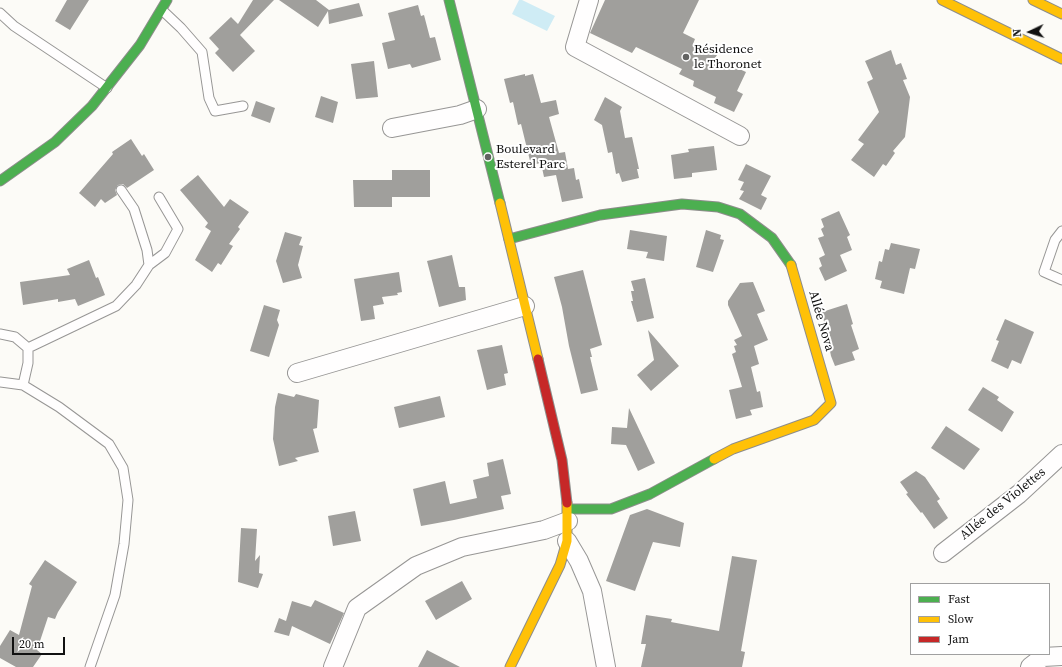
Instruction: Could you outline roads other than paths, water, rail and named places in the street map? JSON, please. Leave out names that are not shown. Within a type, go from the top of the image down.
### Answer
[{"type":"street","points":[[0,181],[55,142],[92,106],[140,45],[167,0]]},
{"type":"street","points":[[449,0],[509,239],[562,460],[568,515],[567,541],[560,565],[510,667]]},
{"type":"street","points":[[589,0],[575,47],[740,136]]},
{"type":"street","points":[[942,0],[1062,60]]},
{"type":"street","points":[[1033,0],[1062,14]]},
{"type":"street","points":[[392,128],[460,115],[477,109]]},
{"type":"street","name":"Allée Nova","points":[[509,239],[600,215],[682,204],[718,207],[740,214],[772,238],[792,266],[831,403],[814,420],[733,449],[650,494],[612,509],[568,515]]},
{"type":"street","points":[[297,373],[525,306]]},
{"type":"street","name":"Allée des Violettes","points":[[943,553],[1019,494],[1062,454]]},
{"type":"street","points":[[333,667],[357,608],[416,566],[462,547],[544,530],[568,515]]},
{"type":"street","points":[[567,541],[579,561],[592,591],[606,667]]},
{"type":"street","points":[[1030,667],[1043,657],[1062,656]]},
{"type":"lane","points":[[162,10],[181,28],[202,52],[209,98],[215,111],[243,106]]},
{"type":"lane","points":[[0,13],[14,26],[107,88]]},
{"type":"lane","points":[[121,190],[134,209],[147,250],[149,265]]},
{"type":"lane","points":[[28,348],[116,306],[136,284],[149,265],[165,253],[178,229],[159,197]]},
{"type":"lane","points":[[1062,231],[1055,240],[1044,272],[1062,280]]},
{"type":"lane","points":[[0,334],[15,337],[28,348],[28,363],[23,385]]},
{"type":"lane","points":[[0,382],[23,385],[59,407],[109,444],[123,468],[128,500],[123,551],[115,595],[90,667]]},
{"type":"water","points":[[519,0],[522,0],[555,16],[547,31],[512,14]]},
{"type":"place","name":"Résidence le Thoronet","points":[[686,57]]},
{"type":"place","name":"Boulevard Esterel Parc","points":[[488,157]]}]
